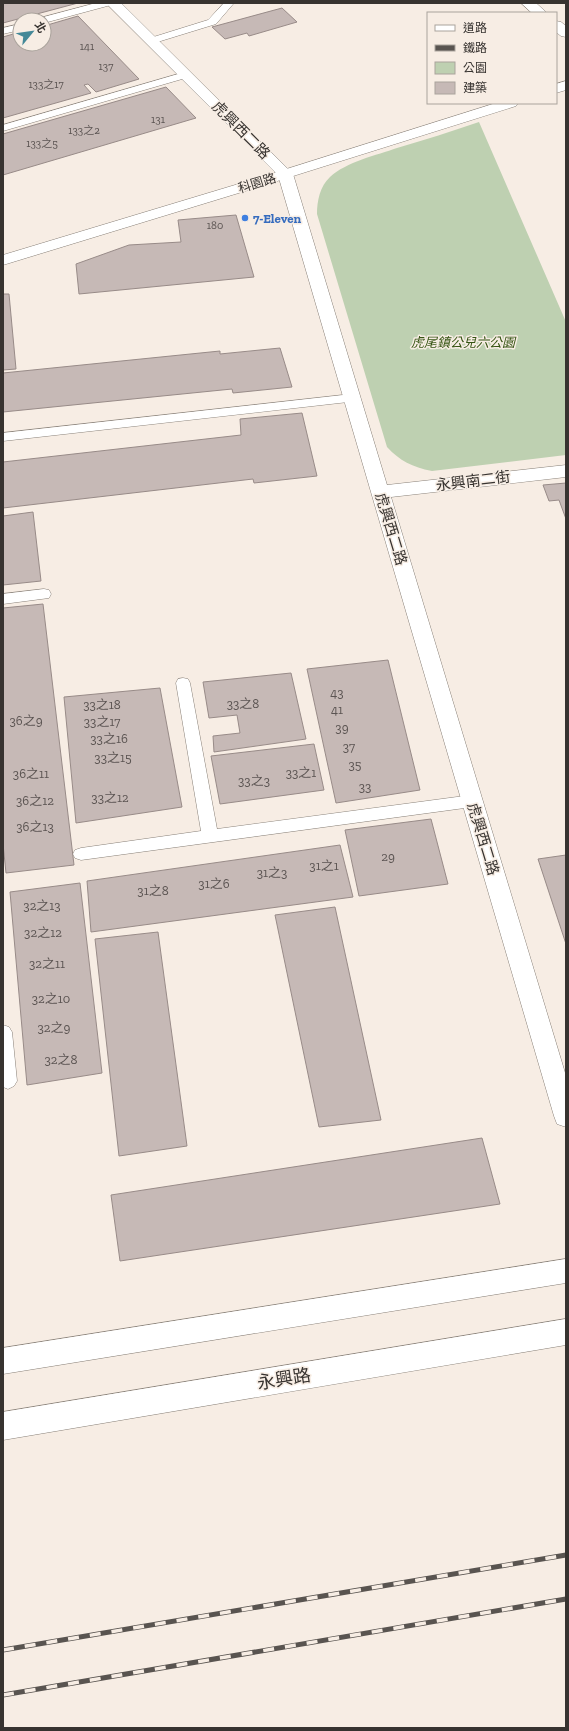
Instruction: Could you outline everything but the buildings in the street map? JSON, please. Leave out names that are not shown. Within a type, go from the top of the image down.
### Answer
[{"type":"street","name":"虎興西二路","points":[[113,3],[285,174],[566,1116]]},
{"type":"street","points":[[528,3],[539,12]]},
{"type":"street","points":[[557,26],[566,33]]},
{"type":"street","name":"科園路","points":[[3,260],[508,104]]},
{"type":"street","name":"永興南二街","points":[[380,492],[566,471]]},
{"type":"street","points":[[3,1361],[566,1271]]},
{"type":"street","name":"永興路","points":[[3,1426],[566,1332]]},
{"type":"lane","points":[[52,18],[107,3]]},
{"type":"lane","points":[[151,41],[212,22],[229,3]]},
{"type":"lane","points":[[3,128],[185,75]]},
{"type":"lane","points":[[3,437],[352,398]]},
{"type":"lane","points":[[3,599],[44,594]]},
{"type":"lane","points":[[183,683],[210,837]]},
{"type":"lane","points":[[82,854],[472,801]]},
{"type":"lane","points":[[3,1032],[8,1081]]},
{"type":"green space","name":"虎尾鎮公兒六公園","points":[[479,122],[566,322],[566,455],[432,471],[418,468],[407,463],[387,447],[317,214],[318,204],[321,189],[330,177],[344,167],[371,156]]},
{"type":"railway","points":[[3,1650],[566,1555]]},
{"type":"railway","points":[[3,1695],[566,1599]]},
{"type":"place","name":"7-Eleven","points":[[245,218]]}]
